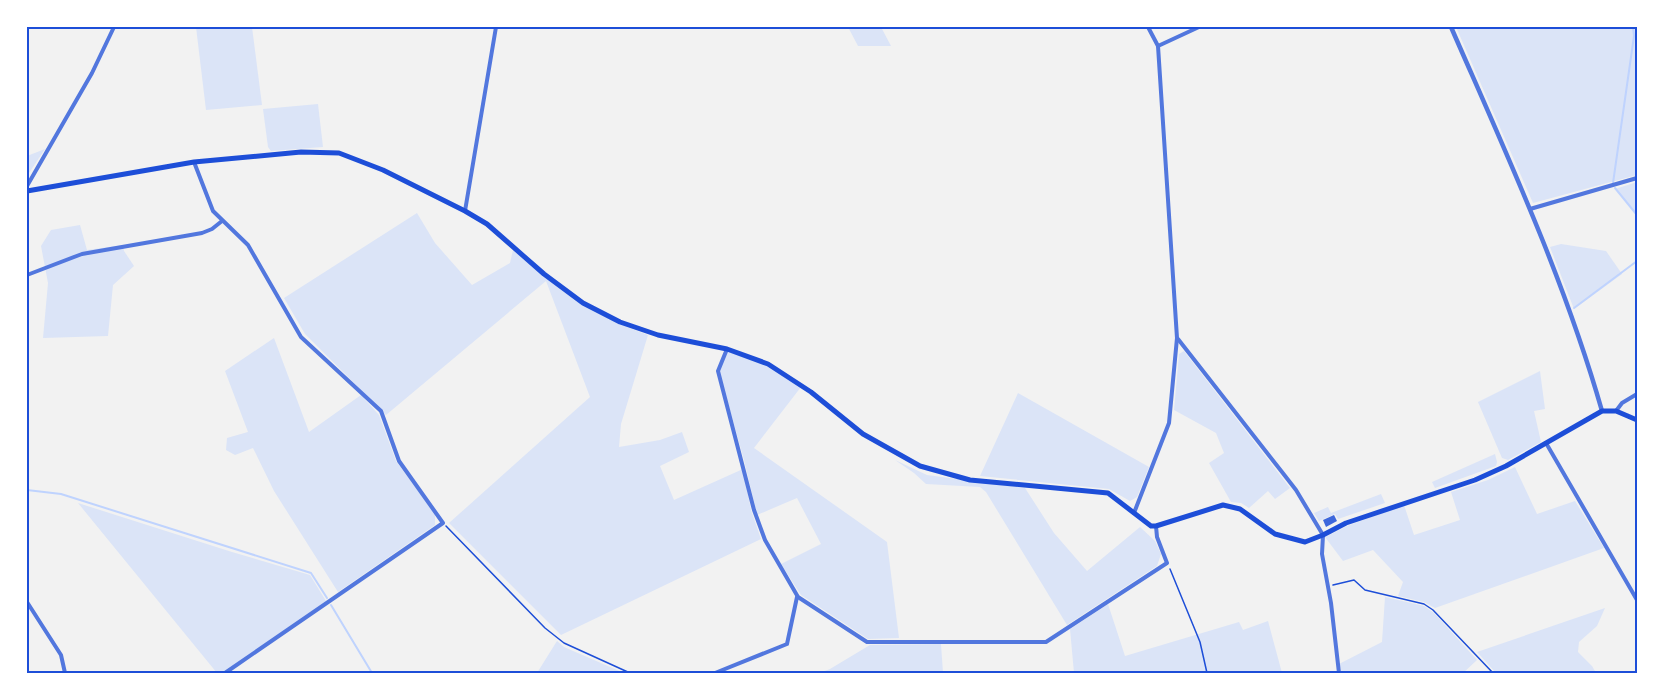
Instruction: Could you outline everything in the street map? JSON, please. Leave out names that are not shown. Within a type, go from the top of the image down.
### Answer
[{"type":"main road","points":[[27,191],[194,162],[301,152],[339,153],[383,171],[487,224],[583,303],[620,322],[658,335],[727,349],[768,364],[811,392],[863,434],[920,466],[970,480],[1108,493],[1151,526],[1223,505],[1240,509],[1275,534],[1305,542],[1346,523],[1475,480],[1506,466],[1602,411],[1616,411],[1637,420]]},
{"type":"street","points":[[27,186],[92,73],[114,27]]},
{"type":"street","points":[[465,211],[496,27]]},
{"type":"street","points":[[1134,513],[1169,423],[1178,338],[1158,46],[1148,27]]},
{"type":"street","points":[[1158,46],[1199,27]]},
{"type":"street","points":[[1451,27],[1530,210],[1573,317],[1602,411]]},
{"type":"street","points":[[194,162],[213,212],[248,246],[301,337],[381,411],[399,461],[443,523],[225,673]]},
{"type":"street","points":[[1530,210],[1637,178]]},
{"type":"street","points":[[27,275],[82,254],[202,233],[222,221]]},
{"type":"street","points":[[1178,338],[1282,472],[1323,535],[1322,554],[1339,673]]},
{"type":"street","points":[[727,349],[718,371],[754,510],[765,540],[798,597],[867,642],[1046,642],[1167,563],[1156,537],[1156,526]]},
{"type":"street","points":[[1616,411],[1622,403],[1637,394]]},
{"type":"street","points":[[1546,443],[1637,600]]},
{"type":"street","points":[[715,673],[786,644],[798,597]]},
{"type":"street","points":[[27,602],[61,655],[65,673]]},
{"type":"path","points":[[443,523],[545,628],[564,643],[630,673]]},
{"type":"path","points":[[1167,563],[1200,642],[1207,673]]},
{"type":"path","points":[[1328,586],[1354,580],[1365,590],[1424,604],[1433,610],[1492,673]]},
{"type":"shaded area","points":[[196,27],[252,27],[262,105],[206,110]]},
{"type":"shaded area","points":[[848,27],[881,27],[891,46],[858,46]]},
{"type":"shaded area","points":[[1456,27],[1637,27],[1637,175],[1533,203]]},
{"type":"shaded area","points":[[318,104],[323,147],[271,151],[268,147],[263,109]]},
{"type":"shaded area","points":[[45,149],[27,176],[27,156]]},
{"type":"shaded area","points":[[1637,182],[1637,215],[1615,189]]},
{"type":"shaded area","points":[[417,213],[435,243],[472,285],[510,263],[513,250],[576,300],[609,319],[648,335],[621,424],[619,447],[660,440],[682,432],[689,452],[660,466],[674,500],[743,469],[751,510],[761,539],[561,635],[449,523],[590,397],[546,281],[386,415],[305,334],[284,298]]},
{"type":"shaded area","points":[[80,225],[87,250],[123,245],[124,251],[134,266],[113,285],[108,336],[43,338],[48,283],[41,246],[51,230]]},
{"type":"shaded area","points":[[1561,244],[1606,251],[1622,274],[1574,309],[1550,247]]},
{"type":"shaded area","points":[[274,338],[309,432],[361,395],[379,415],[396,461],[435,514],[435,525],[338,592],[274,491],[253,448],[235,455],[226,450],[227,438],[248,432],[225,371]]},
{"type":"shaded area","points":[[727,351],[767,365],[801,387],[754,448],[887,542],[899,638],[868,639],[801,595],[781,564],[821,544],[797,498],[757,515],[719,371]]},
{"type":"shaded area","points":[[1184,351],[1290,488],[1275,499],[1268,491],[1249,508],[1241,503],[1231,502],[1209,463],[1224,453],[1216,433],[1174,410],[1179,354]]},
{"type":"shaded area","points":[[1540,371],[1545,409],[1534,411],[1541,442],[1508,460],[1502,458],[1478,402]]},
{"type":"shaded area","points":[[1018,393],[1149,467],[1137,497],[1130,501],[1109,489],[980,476]]},
{"type":"shaded area","points":[[1495,454],[1496,466],[1435,488],[1432,482]]},
{"type":"shaded area","points":[[895,460],[927,475],[1025,488],[1054,533],[1087,571],[1140,527],[1155,541],[1161,554],[1157,566],[1067,625],[986,492],[980,487],[926,484]]},
{"type":"shaded area","points":[[1515,467],[1537,514],[1575,501],[1604,548],[1435,608],[1424,602],[1398,596],[1403,582],[1373,550],[1343,561],[1325,537],[1347,526],[1404,505],[1414,535],[1460,520],[1451,492],[1488,480]]},
{"type":"shaded area","points":[[1381,494],[1385,503],[1338,519],[1335,514],[1319,521],[1314,513],[1328,507],[1331,513]]},
{"type":"shaded area","points":[[78,503],[310,575],[326,601],[223,673],[217,673]]},
{"type":"shaded area","points":[[1385,597],[1424,606],[1434,613],[1477,660],[1463,673],[1342,673],[1339,664],[1382,642]]},
{"type":"shaded area","points":[[1108,604],[1125,656],[1239,622],[1243,630],[1268,621],[1282,673],[1074,673],[1070,629]]},
{"type":"shaded area","points":[[1605,608],[1597,626],[1579,642],[1578,652],[1596,673],[1496,673],[1477,652]]},
{"type":"shaded area","points":[[557,641],[564,647],[624,673],[537,673]]},
{"type":"shaded area","points":[[941,644],[943,673],[819,673],[870,645]]},
{"type":"building","points":[[1334,515],[1337,521],[1326,527],[1323,520]]},
{"type":"waterway","points":[[1613,183],[1634,36],[1633,27]]},
{"type":"waterway","points":[[1615,188],[1637,215]]},
{"type":"waterway","points":[[1574,308],[1637,261]]},
{"type":"waterway","points":[[27,490],[61,494],[311,573],[327,598]]},
{"type":"waterway","points":[[331,605],[372,673]]}]
